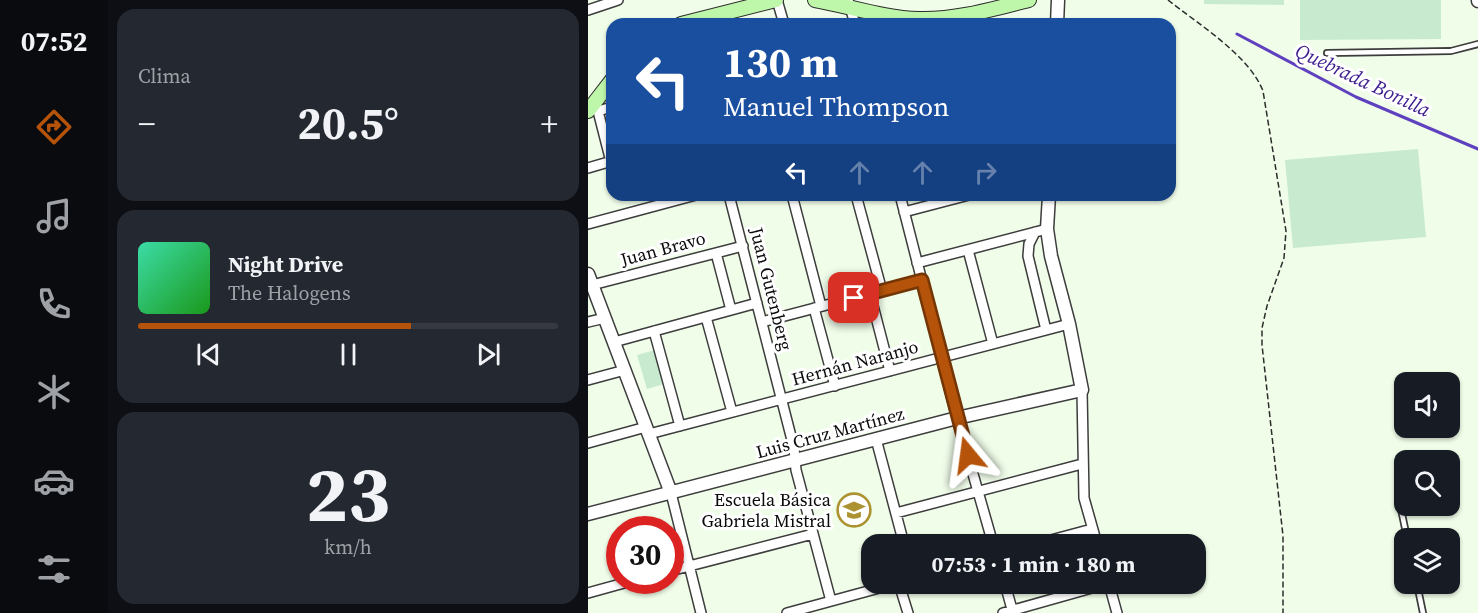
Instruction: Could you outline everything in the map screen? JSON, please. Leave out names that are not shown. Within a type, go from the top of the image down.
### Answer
[{"type":"main road","points":[[704,18],[776,0]]},
{"type":"main road","points":[[814,0],[849,3],[899,18]]},
{"type":"main road","points":[[937,18],[1029,0]]},
{"type":"main road","points":[[592,109],[606,89]]},
{"type":"street","points":[[588,10],[618,0]]},
{"type":"street","points":[[776,0],[782,18]]},
{"type":"street","points":[[1057,18],[1058,0]]},
{"type":"street","points":[[849,3],[853,18]]},
{"type":"street","points":[[592,109],[606,148]]},
{"type":"street","points":[[588,168],[606,163]]},
{"type":"street","points":[[588,224],[674,201]]},
{"type":"street","name":"Juan Gutenberg","points":[[731,201],[795,448],[796,470],[831,601]]},
{"type":"street","points":[[793,201],[835,386]]},
{"type":"street","points":[[858,201],[882,291]]},
{"type":"street","points":[[901,201],[957,418],[990,534]]},
{"type":"street","points":[[904,212],[946,201]]},
{"type":"street","points":[[1046,330],[1028,256],[1029,244],[1041,231],[1048,201]]},
{"type":"street","points":[[917,263],[1041,231]]},
{"type":"street","points":[[1041,231],[1051,256],[1082,390],[1084,498],[1094,534]]},
{"type":"street","name":"Juan Bravo","points":[[590,280],[743,246]]},
{"type":"street","points":[[968,250],[993,344]]},
{"type":"street","points":[[716,253],[731,310]]},
{"type":"street","points":[[590,280],[671,493],[701,613]]},
{"type":"street","points":[[762,322],[922,280]]},
{"type":"street","points":[[870,294],[890,371]]},
{"type":"street","points":[[614,342],[757,303]]},
{"type":"street","points":[[706,317],[732,412]]},
{"type":"street","points":[[588,322],[605,318]]},
{"type":"street","name":"Hernán Naranjo","points":[[588,443],[648,430],[680,426],[1068,324]]},
{"type":"street","points":[[654,331],[680,426]]},
{"type":"street","points":[[588,380],[625,370]]},
{"type":"street","name":"Luis Cruz Martínez","points":[[588,514],[957,418],[1082,390]]},
{"type":"street","points":[[876,440],[901,534]]},
{"type":"street","points":[[896,513],[1082,464]]},
{"type":"street","points":[[1073,534],[1092,529]]},
{"type":"street","points":[[684,567],[813,534]]},
{"type":"street","points":[[588,593],[606,588]]},
{"type":"street","points":[[787,613],[822,608],[831,601],[861,593]]},
{"type":"street","points":[[902,594],[908,613]]},
{"type":"street","points":[[1006,594],[1009,612],[1072,594]]},
{"type":"street","points":[[1110,594],[1117,613]]},
{"type":"lane","points":[[1327,53],[1451,51],[1478,44]]},
{"type":"lane","points":[[1419,594],[1423,613]]},
{"type":"path","points":[[1168,0],[1248,64],[1263,91],[1286,231],[1284,258],[1267,306],[1262,328],[1283,536],[1283,613]]},
{"type":"green space","points":[[1204,0],[1284,0],[1284,5],[1204,4]]},
{"type":"green space","points":[[1300,0],[1441,0],[1441,39],[1300,40]]},
{"type":"green space","points":[[1418,149],[1426,237],[1293,248],[1285,160]]},
{"type":"green space","points":[[655,350],[664,384],[647,389],[637,355]]},
{"type":"waterway","name":"Quebrada Bonilla","points":[[1237,34],[1356,97],[1478,149]]},
{"type":"place","name":"Escuela Básica Gabriela Mistral","points":[[854,510]]},
{"type":"route","points":[[854,298],[922,280],[968,455]]}]
